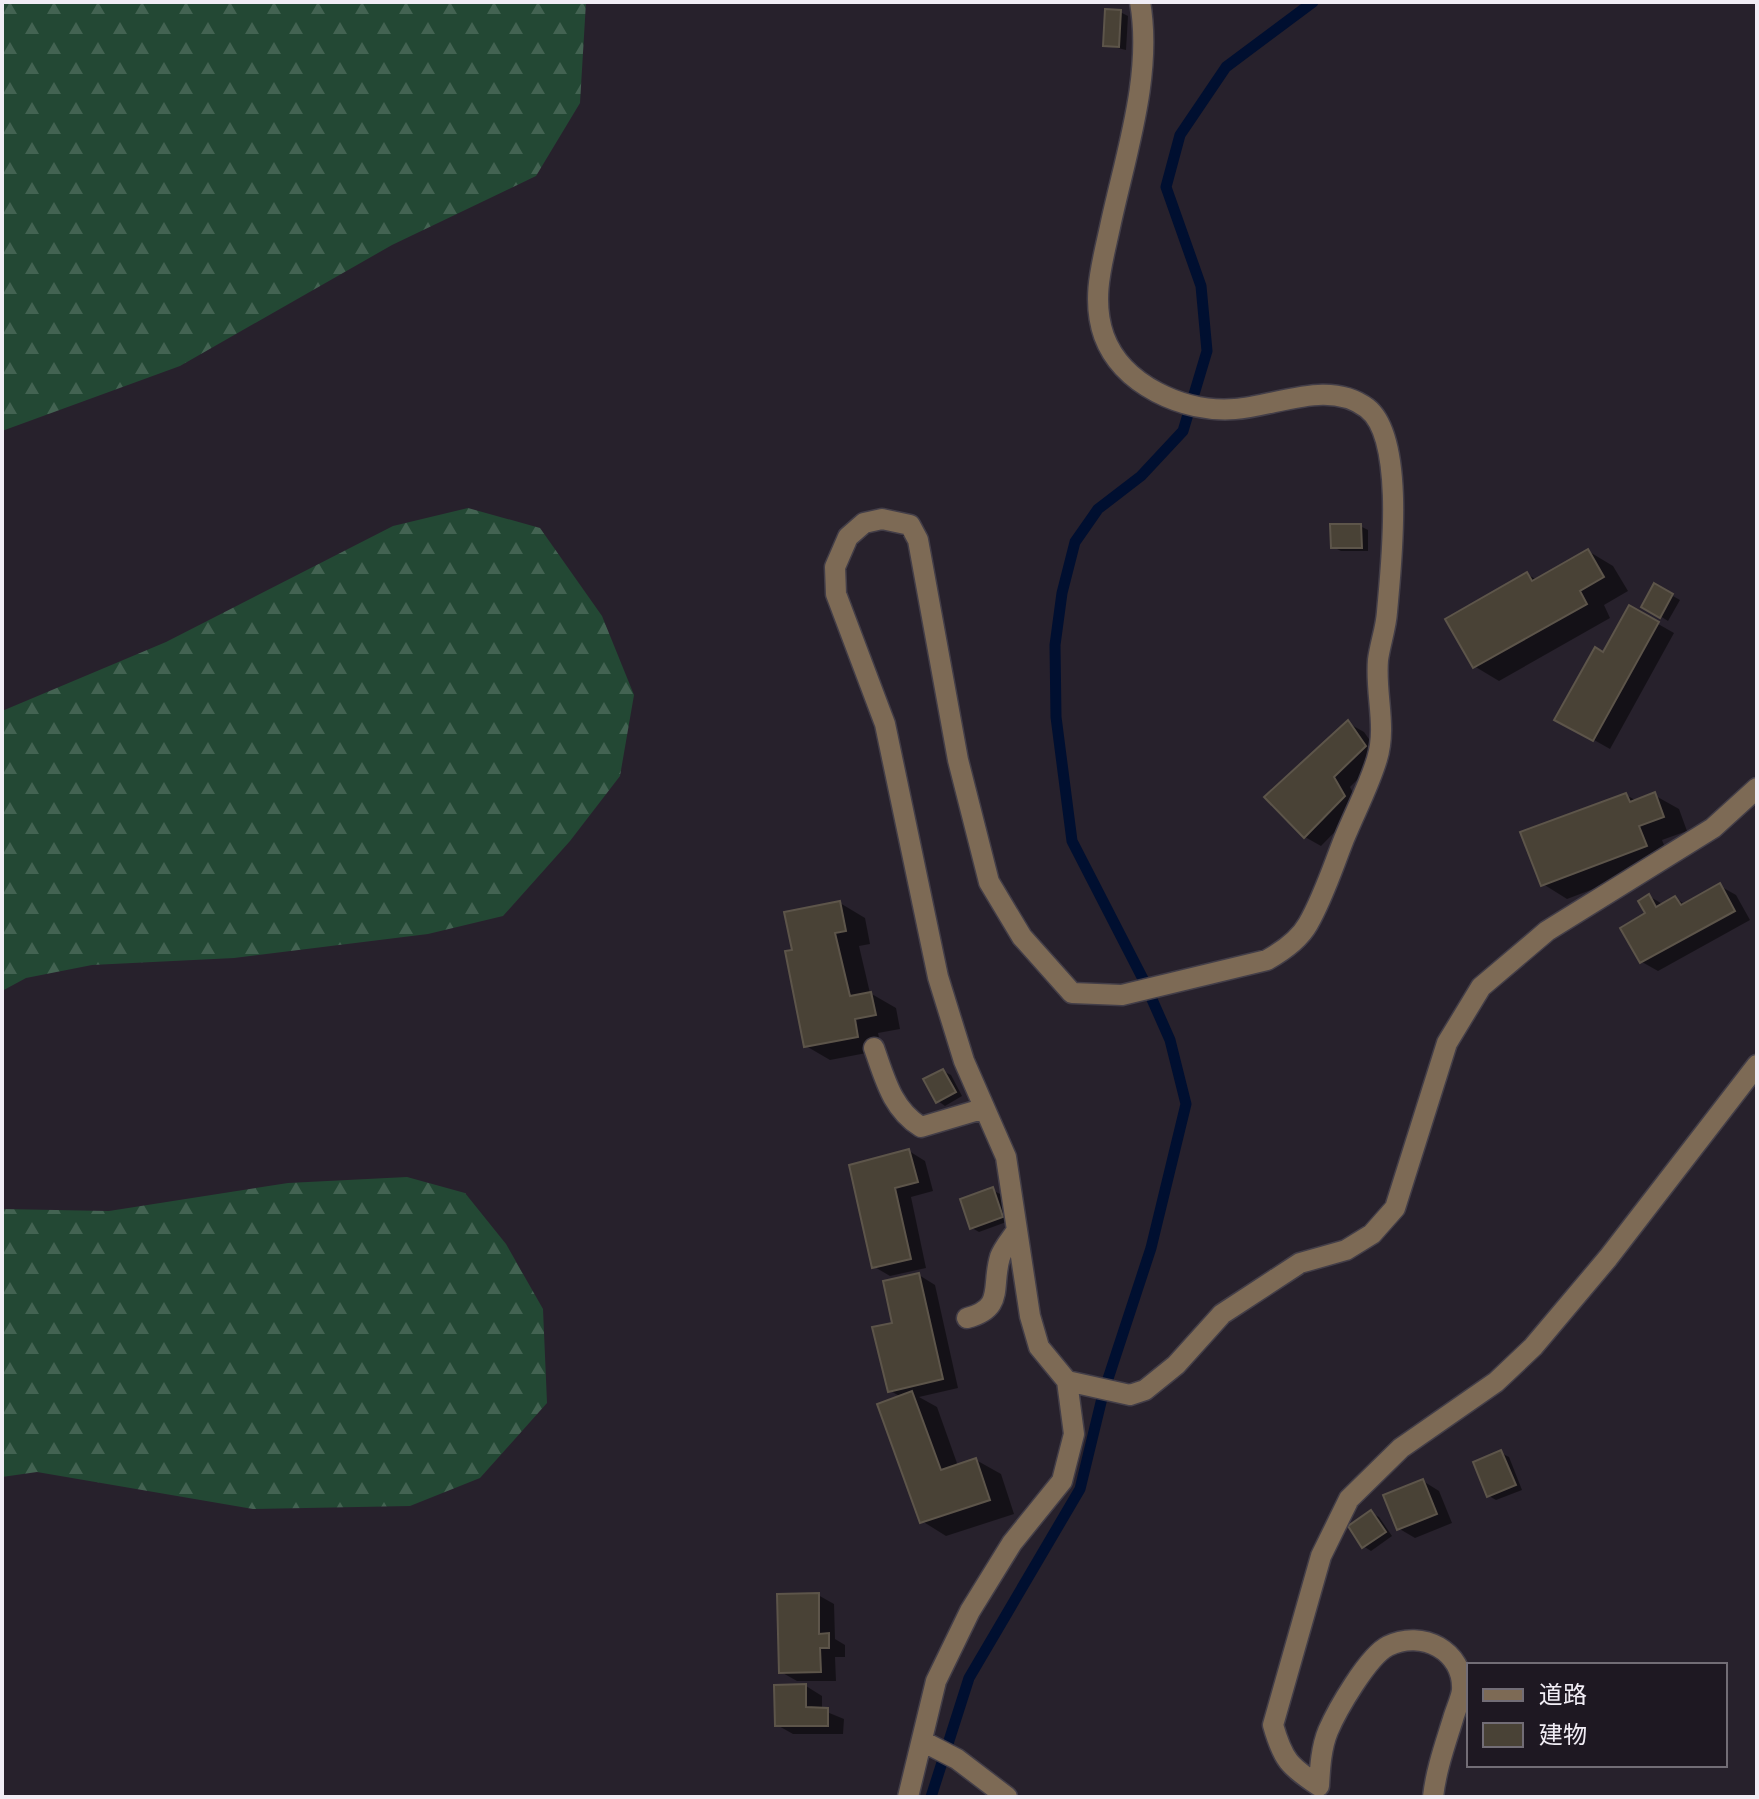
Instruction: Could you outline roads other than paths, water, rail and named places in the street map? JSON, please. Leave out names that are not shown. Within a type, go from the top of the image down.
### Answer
[{"type":"street","points":[[908,1797],[936,1681],[970,1611],[1012,1543],[1062,1481],[1074,1434],[1067,1381],[1039,1347],[1030,1316],[1006,1157],[982,1109],[938,977],[885,724],[836,594],[838,554],[848,537],[864,523],[896,519],[910,525],[918,540],[958,760],[993,895],[1022,937],[1072,993],[1093,996],[1132,993],[1267,960],[1287,948],[1307,926],[1377,758],[1382,725],[1378,660],[1387,615],[1392,469],[1385,435],[1370,410],[1355,401],[1312,394],[1234,410],[1201,406],[1136,382],[1122,370],[1104,336],[1097,288],[1143,65],[1140,2]]},
{"type":"street","points":[[1067,1381],[1130,1395],[1145,1390],[1176,1365],[1222,1314],[1300,1263],[1346,1250],[1372,1234],[1395,1208],[1447,1043],[1481,987],[1547,931],[1713,828],[1757,788]]},
{"type":"street","points":[[874,1048],[892,1098],[905,1117],[921,1127],[982,1109]]},
{"type":"street","points":[[1319,1791],[1288,1765],[1273,1725],[1321,1556],[1349,1499],[1401,1448],[1496,1382],[1533,1347],[1608,1258],[1757,1065]]},
{"type":"street","points":[[967,1318],[982,1314],[994,1302],[1000,1255],[1017,1230]]},
{"type":"street","points":[[1319,1791],[1328,1732],[1368,1666],[1387,1646],[1406,1641],[1429,1642],[1444,1647],[1456,1664],[1462,1690],[1433,1797]]},
{"type":"street","points":[[922,1741],[957,1759],[1007,1797]]},
{"type":"waterway","points":[[931,1797],[969,1678],[1080,1489],[1103,1394],[1151,1248],[1186,1104],[1170,1040],[1143,979],[1072,841],[1056,717],[1055,645],[1062,593],[1075,542],[1098,509],[1141,476],[1183,431],[1207,351],[1201,286],[1166,187],[1180,135],[1226,67],[1313,2]]}]
